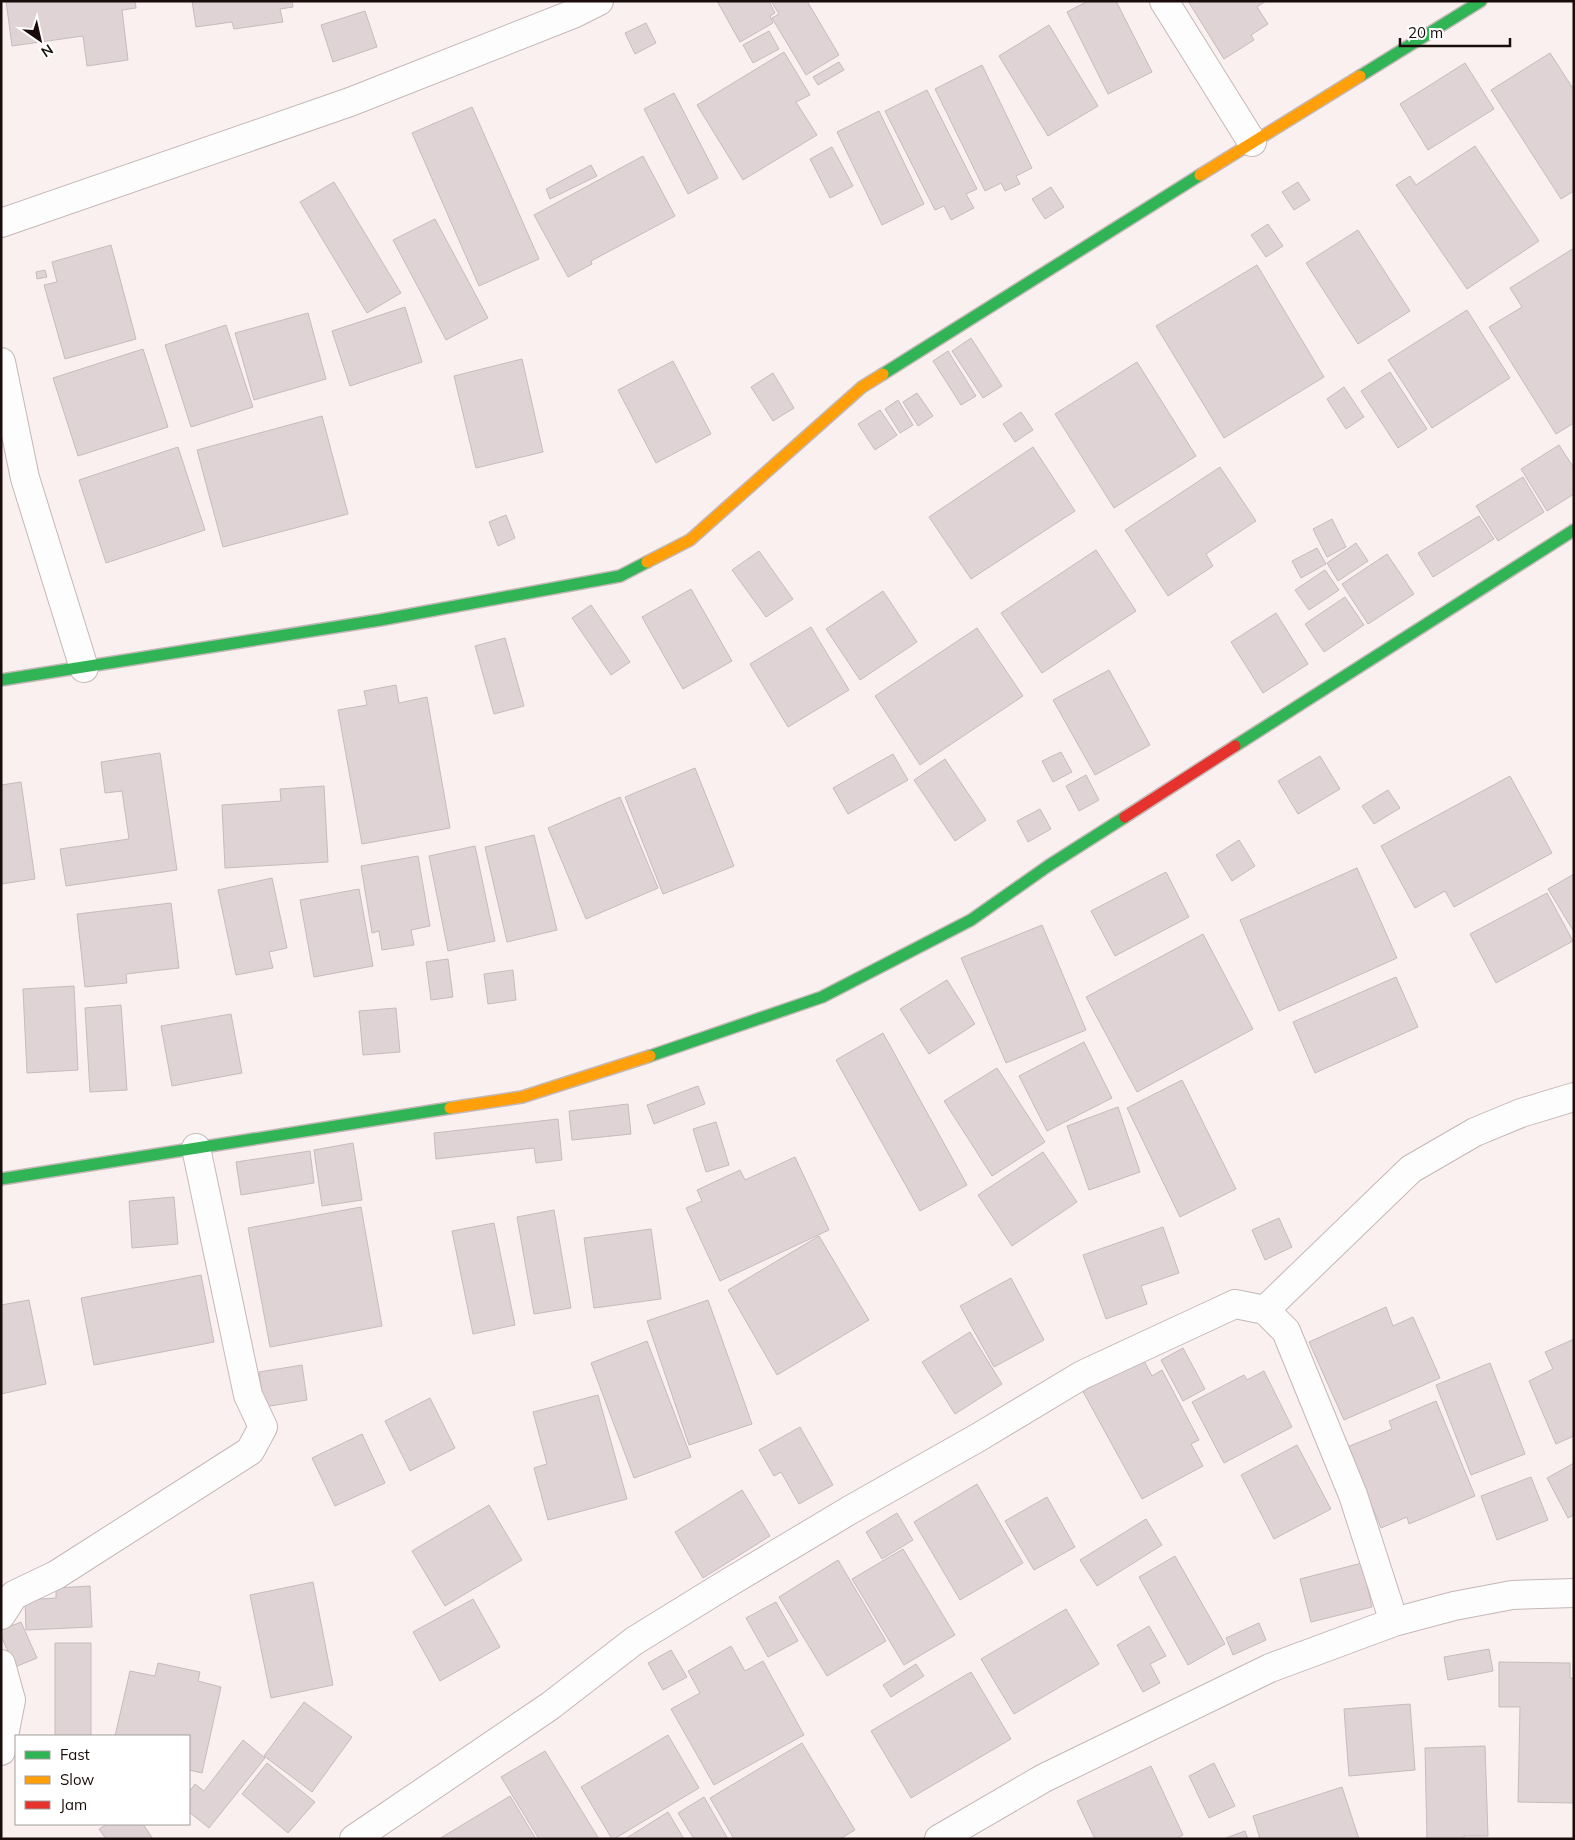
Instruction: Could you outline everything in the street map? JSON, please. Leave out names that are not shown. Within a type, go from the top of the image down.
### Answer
[{"type":"street","points":[[1,223],[350,102],[573,14],[599,1]]},
{"type":"street","points":[[1164,1],[1252,142]]},
{"type":"street","points":[[1,680],[454,607],[620,576],[690,540],[862,387],[1252,142],[1481,1]]},
{"type":"street","points":[[1,362],[25,478],[84,668]]},
{"type":"street","points":[[1,1179],[522,1096],[642,1059],[822,996],[971,920],[1048,866],[1574,530]]},
{"type":"street","points":[[1265,1310],[1411,1169],[1475,1132],[1521,1112],[1574,1097]]},
{"type":"street","points":[[1,1615],[14,1595],[56,1575],[250,1451],[263,1427],[248,1395],[196,1148]]},
{"type":"street","points":[[354,1839],[550,1706],[634,1641],[826,1524],[979,1437],[1082,1374],[1235,1304],[1265,1310],[1286,1331],[1352,1495],[1394,1622]]},
{"type":"street","points":[[939,1839],[1044,1778],[1261,1672],[1394,1622],[1454,1606],[1512,1595],[1574,1594]]},
{"type":"street","points":[[1,1664],[10,1700],[1,1751]]},
{"type":"building","points":[[6,1],[135,1],[136,8],[122,10],[128,60],[87,66],[83,36],[12,46]]},
{"type":"building","points":[[192,1],[292,1],[293,7],[280,9],[283,22],[234,29],[232,22],[196,27]]},
{"type":"building","points":[[717,1],[769,1],[775,13],[770,16],[773,23],[740,42]]},
{"type":"building","points":[[771,1],[807,1],[839,55],[806,75],[772,18],[779,14]]},
{"type":"building","points":[[1088,1],[1116,1],[1152,72],[1108,94],[1067,12]]},
{"type":"building","points":[[1188,1],[1266,1],[1257,7],[1268,24],[1251,35],[1254,40],[1224,59]]},
{"type":"building","points":[[365,11],[377,47],[333,62],[321,25]]},
{"type":"building","points":[[646,23],[656,43],[635,54],[625,33]]},
{"type":"building","points":[[1049,25],[1098,106],[1048,136],[999,56]]},
{"type":"building","points":[[769,31],[779,49],[753,63],[743,45]]},
{"type":"building","points":[[784,52],[810,95],[796,102],[817,135],[743,180],[697,105]]},
{"type":"building","points":[[1550,53],[1574,90],[1574,191],[1561,199],[1491,90]]},
{"type":"building","points":[[839,62],[844,70],[818,85],[813,77]]},
{"type":"building","points":[[1465,63],[1494,109],[1428,150],[1400,104]]},
{"type":"building","points":[[982,65],[1032,168],[1016,176],[1020,184],[1005,191],[1001,183],[985,191],[935,89]]},
{"type":"building","points":[[927,90],[977,189],[966,194],[974,208],[951,220],[944,206],[935,210],[885,111]]},
{"type":"building","points":[[674,93],[718,178],[688,194],[644,109]]},
{"type":"building","points":[[472,107],[539,259],[479,286],[412,133]]},
{"type":"building","points":[[879,111],[924,204],[882,225],[837,132]]},
{"type":"building","points":[[1475,146],[1539,241],[1467,289],[1396,185],[1410,176],[1416,185]]},
{"type":"building","points":[[832,147],[853,186],[830,198],[810,159]]},
{"type":"building","points":[[643,156],[675,216],[591,261],[592,264],[568,277],[534,215]]},
{"type":"building","points":[[591,165],[597,176],[550,199],[546,189]]},
{"type":"building","points":[[334,182],[401,293],[367,313],[300,202]]},
{"type":"building","points":[[1298,182],[1310,200],[1294,210],[1282,192]]},
{"type":"building","points":[[1051,187],[1064,207],[1045,219],[1032,199]]},
{"type":"building","points":[[435,219],[488,318],[446,340],[393,240]]},
{"type":"building","points":[[1268,224],[1283,246],[1266,257],[1251,235]]},
{"type":"building","points":[[1358,230],[1410,311],[1358,344],[1306,263]]},
{"type":"building","points":[[111,245],[136,339],[65,359],[44,285],[57,282],[52,262]]},
{"type":"building","points":[[1574,248],[1574,423],[1556,434],[1489,327],[1522,307],[1510,288]]},
{"type":"building","points":[[1257,265],[1324,377],[1224,438],[1156,326]]},
{"type":"building","points":[[45,270],[47,277],[37,279],[36,272]]},
{"type":"building","points":[[405,307],[422,362],[350,386],[332,331]]},
{"type":"building","points":[[1467,310],[1510,378],[1432,428],[1388,360]]},
{"type":"building","points":[[308,313],[326,379],[254,400],[235,333]]},
{"type":"building","points":[[226,325],[253,407],[191,427],[165,345]]},
{"type":"building","points":[[971,338],[1002,386],[983,398],[952,351]]},
{"type":"building","points":[[143,349],[168,427],[78,456],[53,378]]},
{"type":"building","points":[[948,351],[976,396],[961,405],[933,361]]},
{"type":"building","points":[[522,359],[543,452],[476,468],[454,376]]},
{"type":"building","points":[[673,361],[711,434],[656,463],[618,390]]},
{"type":"building","points":[[1137,362],[1196,456],[1114,508],[1055,414]]},
{"type":"building","points":[[1390,372],[1427,429],[1398,448],[1361,391]]},
{"type":"building","points":[[773,373],[794,408],[773,421],[751,387]]},
{"type":"building","points":[[1344,387],[1364,417],[1346,429],[1327,399]]},
{"type":"building","points":[[917,393],[933,416],[918,426],[903,402]]},
{"type":"building","points":[[898,400],[913,425],[900,433],[885,409]]},
{"type":"building","points":[[880,410],[897,435],[875,450],[858,424]]},
{"type":"building","points":[[1021,412],[1033,430],[1015,442],[1003,424]]},
{"type":"building","points":[[322,416],[348,514],[223,547],[197,450]]},
{"type":"building","points":[[1559,445],[1574,468],[1574,494],[1547,511],[1521,469]]},
{"type":"building","points":[[178,447],[205,530],[106,563],[79,480]]},
{"type":"building","points":[[1033,447],[1075,511],[971,579],[929,517]]},
{"type":"building","points":[[1220,467],[1256,521],[1206,554],[1213,566],[1168,596],[1125,530]]},
{"type":"building","points":[[1523,477],[1544,512],[1498,541],[1476,506]]},
{"type":"building","points":[[506,515],[515,538],[498,546],[489,522]]},
{"type":"building","points":[[1479,516],[1494,539],[1433,577],[1418,553]]},
{"type":"building","points":[[1332,519],[1346,547],[1327,557],[1313,529]]},
{"type":"building","points":[[1356,543],[1368,561],[1338,581],[1327,563]]},
{"type":"building","points":[[1317,548],[1326,564],[1301,578],[1292,561]]},
{"type":"building","points":[[1096,550],[1136,611],[1042,673],[1001,613]]},
{"type":"building","points":[[759,551],[793,599],[766,617],[732,570]]},
{"type":"building","points":[[1387,554],[1414,594],[1368,624],[1342,584]]},
{"type":"building","points":[[1325,570],[1339,590],[1309,610],[1295,590]]},
{"type":"building","points":[[691,589],[732,661],[683,689],[642,617]]},
{"type":"building","points":[[883,591],[917,642],[860,680],[826,629]]},
{"type":"building","points":[[1345,597],[1364,625],[1324,652],[1305,624]]},
{"type":"building","points":[[591,605],[630,662],[611,675],[572,618]]},
{"type":"building","points":[[1276,613],[1308,664],[1263,693],[1231,642]]},
{"type":"building","points":[[811,627],[849,690],[788,727],[750,664]]},
{"type":"building","points":[[977,628],[1023,696],[920,765],[875,696]]},
{"type":"building","points":[[505,638],[524,706],[494,714],[475,646]]},
{"type":"building","points":[[1109,670],[1150,745],[1095,775],[1053,700]]},
{"type":"building","points":[[396,685],[399,703],[427,697],[450,828],[362,844],[338,710],[367,705],[364,691]]},
{"type":"building","points":[[1061,752],[1072,772],[1053,782],[1042,761]]},
{"type":"building","points":[[160,753],[177,870],[66,886],[60,849],[129,839],[122,791],[105,793],[101,762]]},
{"type":"building","points":[[893,754],[908,780],[848,814],[833,788]]},
{"type":"building","points":[[1320,756],[1340,789],[1298,814],[1278,781]]},
{"type":"building","points":[[945,759],[986,820],[955,841],[914,780]]},
{"type":"building","points":[[695,768],[734,866],[663,894],[625,797]]},
{"type":"building","points":[[1086,775],[1099,800],[1079,811],[1066,786]]},
{"type":"building","points":[[1510,776],[1552,853],[1454,907],[1445,891],[1415,908],[1381,846]]},
{"type":"building","points":[[21,782],[35,879],[1,884],[1,785]]},
{"type":"building","points":[[324,786],[328,862],[225,868],[222,805],[281,801],[280,789]]},
{"type":"building","points":[[1388,790],[1400,808],[1374,824],[1362,806]]},
{"type":"building","points":[[620,797],[658,888],[586,919],[548,828]]},
{"type":"building","points":[[1040,809],[1051,829],[1028,842],[1017,821]]},
{"type":"building","points":[[534,835],[557,930],[507,942],[485,847]]},
{"type":"building","points":[[1239,840],[1255,866],[1232,881],[1216,855]]},
{"type":"building","points":[[475,846],[495,941],[448,951],[429,856]]},
{"type":"building","points":[[418,856],[430,926],[411,930],[414,945],[382,950],[379,931],[372,933],[361,866]]},
{"type":"building","points":[[1357,868],[1397,958],[1279,1011],[1240,920]]},
{"type":"building","points":[[1166,872],[1189,917],[1115,956],[1091,911]]},
{"type":"building","points":[[1574,874],[1574,932],[1548,889]]},
{"type":"building","points":[[272,878],[287,948],[269,952],[273,968],[236,975],[218,890]]},
{"type":"building","points":[[359,889],[373,966],[314,977],[300,900]]},
{"type":"building","points":[[1547,893],[1573,941],[1496,983],[1470,934]]},
{"type":"building","points":[[171,903],[179,968],[126,974],[127,983],[85,987],[77,914]]},
{"type":"building","points":[[1042,925],[1086,1030],[1006,1063],[961,958]]},
{"type":"building","points":[[1203,934],[1253,1029],[1137,1092],[1086,997]]},
{"type":"building","points":[[448,959],[453,997],[431,1000],[426,962]]},
{"type":"building","points":[[513,970],[516,1000],[488,1004],[484,974]]},
{"type":"building","points":[[1396,977],[1418,1027],[1315,1073],[1293,1022]]},
{"type":"building","points":[[947,980],[975,1024],[929,1054],[900,1009]]},
{"type":"building","points":[[74,986],[78,1070],[27,1073],[23,989]]},
{"type":"building","points":[[121,1005],[127,1090],[90,1092],[85,1008]]},
{"type":"building","points":[[396,1008],[400,1052],[363,1055],[359,1011]]},
{"type":"building","points":[[231,1014],[242,1073],[172,1086],[161,1026]]},
{"type":"building","points":[[883,1033],[967,1185],[920,1211],[836,1060]]},
{"type":"building","points":[[1084,1042],[1112,1098],[1047,1131],[1019,1076]]},
{"type":"building","points":[[997,1068],[1045,1142],[992,1176],[944,1101]]},
{"type":"building","points":[[1182,1080],[1236,1189],[1180,1217],[1127,1108]]},
{"type":"building","points":[[698,1086],[705,1104],[654,1124],[647,1105]]},
{"type":"building","points":[[628,1104],[631,1134],[572,1140],[569,1111]]},
{"type":"building","points":[[1118,1107],[1140,1172],[1089,1190],[1067,1126]]},
{"type":"building","points":[[558,1119],[562,1160],[536,1163],[534,1148],[436,1159],[434,1133]]},
{"type":"building","points":[[716,1122],[729,1165],[706,1172],[693,1129]]},
{"type":"building","points":[[353,1143],[362,1200],[322,1206],[314,1150]]},
{"type":"building","points":[[310,1151],[314,1183],[241,1195],[236,1162]]},
{"type":"building","points":[[1043,1152],[1077,1202],[1012,1246],[978,1195]]},
{"type":"building","points":[[795,1157],[829,1230],[720,1281],[686,1208],[702,1201],[697,1190],[740,1170],[745,1180]]},
{"type":"building","points":[[174,1197],[178,1244],[132,1248],[129,1201]]},
{"type":"building","points":[[361,1207],[382,1326],[270,1347],[248,1228]]},
{"type":"building","points":[[554,1210],[571,1308],[534,1314],[517,1217]]},
{"type":"building","points":[[1279,1218],[1292,1247],[1265,1260],[1252,1230]]},
{"type":"building","points":[[494,1223],[515,1325],[473,1334],[452,1231]]},
{"type":"building","points":[[1163,1227],[1179,1273],[1141,1286],[1147,1304],[1106,1319],[1083,1255]]},
{"type":"building","points":[[651,1229],[661,1299],[594,1308],[584,1238]]},
{"type":"building","points":[[819,1236],[869,1320],[777,1375],[728,1290]]},
{"type":"building","points":[[201,1275],[214,1342],[94,1365],[81,1298]]},
{"type":"building","points":[[1011,1278],[1044,1340],[994,1367],[960,1306]]},
{"type":"building","points":[[29,1300],[46,1384],[1,1394],[1,1305]]},
{"type":"building","points":[[708,1300],[752,1424],[689,1445],[647,1321]]},
{"type":"building","points":[[1386,1307],[1393,1326],[1413,1317],[1440,1378],[1344,1420],[1309,1342]]},
{"type":"building","points":[[970,1332],[1002,1384],[955,1414],[922,1362]]},
{"type":"building","points":[[1574,1339],[1574,1436],[1556,1444],[1529,1381],[1553,1369],[1545,1352]]},
{"type":"building","points":[[647,1341],[691,1457],[634,1478],[591,1363]]},
{"type":"building","points":[[1183,1348],[1205,1389],[1183,1401],[1161,1360]]},
{"type":"building","points":[[1141,1355],[1152,1376],[1162,1370],[1199,1440],[1191,1444],[1203,1466],[1142,1499],[1081,1388]]},
{"type":"building","points":[[1490,1363],[1525,1454],[1471,1475],[1436,1385]]},
{"type":"building","points":[[302,1365],[307,1400],[264,1407],[259,1372]]},
{"type":"building","points":[[1264,1371],[1292,1427],[1224,1463],[1192,1402],[1244,1375],[1247,1380]]},
{"type":"building","points":[[598,1395],[627,1499],[548,1520],[534,1468],[547,1464],[533,1412]]},
{"type":"building","points":[[430,1398],[455,1448],[410,1471],[385,1421]]},
{"type":"building","points":[[1436,1401],[1475,1496],[1409,1524],[1407,1517],[1381,1528],[1347,1447],[1392,1429],[1389,1421]]},
{"type":"building","points":[[800,1427],[833,1485],[799,1504],[781,1472],[774,1476],[759,1450]]},
{"type":"building","points":[[362,1434],[385,1483],[335,1506],[312,1458]]},
{"type":"building","points":[[1297,1445],[1331,1509],[1274,1539],[1241,1475]]},
{"type":"building","points":[[1574,1463],[1574,1515],[1568,1518],[1547,1478]]},
{"type":"building","points":[[1531,1477],[1548,1520],[1497,1540],[1481,1496]]},
{"type":"building","points":[[977,1484],[1023,1563],[960,1600],[914,1522]]},
{"type":"building","points":[[742,1490],[770,1536],[703,1578],[675,1532]]},
{"type":"building","points":[[1047,1497],[1075,1547],[1034,1570],[1005,1521]]},
{"type":"building","points":[[489,1505],[522,1560],[445,1606],[412,1551]]},
{"type":"building","points":[[897,1513],[913,1540],[882,1559],[866,1532]]},
{"type":"building","points":[[1146,1519],[1162,1545],[1097,1586],[1080,1560]]},
{"type":"building","points":[[903,1549],[955,1635],[904,1665],[852,1579]]},
{"type":"building","points":[[1175,1556],[1225,1644],[1188,1665],[1139,1577]]},
{"type":"building","points":[[838,1560],[886,1641],[827,1676],[779,1597]]},
{"type":"building","points":[[1362,1563],[1372,1607],[1311,1622],[1300,1579]]},
{"type":"building","points":[[313,1582],[333,1685],[271,1698],[250,1595]]},
{"type":"building","points":[[90,1586],[92,1627],[26,1630],[25,1600],[56,1598],[56,1588]]},
{"type":"building","points":[[473,1599],[500,1647],[440,1681],[413,1632]]},
{"type":"building","points":[[776,1602],[798,1641],[768,1657],[746,1618]]},
{"type":"building","points":[[1066,1609],[1099,1664],[1014,1714],[981,1659]]},
{"type":"building","points":[[21,1622],[37,1658],[15,1667],[1,1636],[1,1630]]},
{"type":"building","points":[[1259,1623],[1266,1640],[1233,1655],[1226,1638]]},
{"type":"building","points":[[1149,1626],[1166,1656],[1150,1664],[1160,1683],[1143,1692],[1117,1645]]},
{"type":"building","points":[[55,1643],[91,1643],[91,1735],[55,1735]]},
{"type":"building","points":[[731,1646],[745,1671],[763,1661],[804,1735],[714,1785],[671,1709],[700,1693],[688,1671]]},
{"type":"building","points":[[1489,1649],[1493,1671],[1448,1680],[1444,1657]]},
{"type":"building","points":[[671,1650],[687,1677],[663,1690],[648,1663]]},
{"type":"building","points":[[1499,1662],[1570,1663],[1570,1678],[1574,1678],[1574,1803],[1518,1802],[1520,1707],[1499,1707]]},
{"type":"building","points":[[158,1663],[200,1672],[198,1681],[221,1687],[202,1773],[190,1770],[190,1735],[115,1735],[130,1671],[155,1676]]},
{"type":"building","points":[[916,1664],[924,1676],[891,1697],[883,1685]]},
{"type":"building","points":[[971,1672],[1011,1739],[911,1798],[871,1731]]},
{"type":"building","points":[[304,1702],[352,1737],[312,1792],[264,1756]]},
{"type":"building","points":[[1410,1704],[1415,1770],[1349,1776],[1344,1709]]},
{"type":"building","points":[[668,1735],[699,1788],[612,1839],[581,1787]]},
{"type":"building","points":[[243,1740],[265,1758],[209,1828],[190,1813],[190,1791],[195,1784],[204,1791]]},
{"type":"building","points":[[802,1743],[855,1830],[840,1839],[734,1839],[710,1798]]},
{"type":"building","points":[[1485,1746],[1488,1836],[1464,1836],[1464,1839],[1427,1839],[1425,1748]]},
{"type":"building","points":[[545,1751],[599,1839],[539,1839],[501,1777]]},
{"type":"building","points":[[267,1763],[315,1802],[288,1833],[242,1794]]},
{"type":"building","points":[[1214,1763],[1235,1806],[1209,1818],[1189,1776]]},
{"type":"building","points":[[1151,1766],[1183,1835],[1175,1839],[1095,1839],[1077,1801]]},
{"type":"building","points":[[1342,1787],[1359,1839],[1260,1839],[1253,1816]]},
{"type":"building","points":[[510,1796],[536,1839],[439,1839]]},
{"type":"building","points":[[704,1797],[728,1839],[694,1839],[678,1813]]},
{"type":"building","points":[[668,1812],[684,1839],[625,1839]]},
{"type":"building","points":[[106,1825],[144,1825],[153,1839],[106,1839],[99,1829]]},
{"type":"building","points":[[1245,1831],[1248,1839],[1223,1839]]},
{"type":"traffic: fast","points":[[1360,76],[1481,1]]},
{"type":"traffic: fast","points":[[883,374],[1200,175]]},
{"type":"traffic: fast","points":[[1235,746],[1574,530]]},
{"type":"traffic: fast","points":[[1,680],[380,620],[620,576],[647,562]]},
{"type":"traffic: fast","points":[[650,1056],[822,997],[971,920],[1048,866],[1125,817]]},
{"type":"traffic: fast","points":[[1,1179],[450,1108]]},
{"type":"traffic: slow","points":[[1200,175],[1360,76]]},
{"type":"traffic: slow","points":[[647,562],[690,540],[862,387],[883,374]]},
{"type":"traffic: slow","points":[[450,1108],[522,1097],[650,1056]]},
{"type":"traffic: jam","points":[[1125,817],[1235,746]]}]
